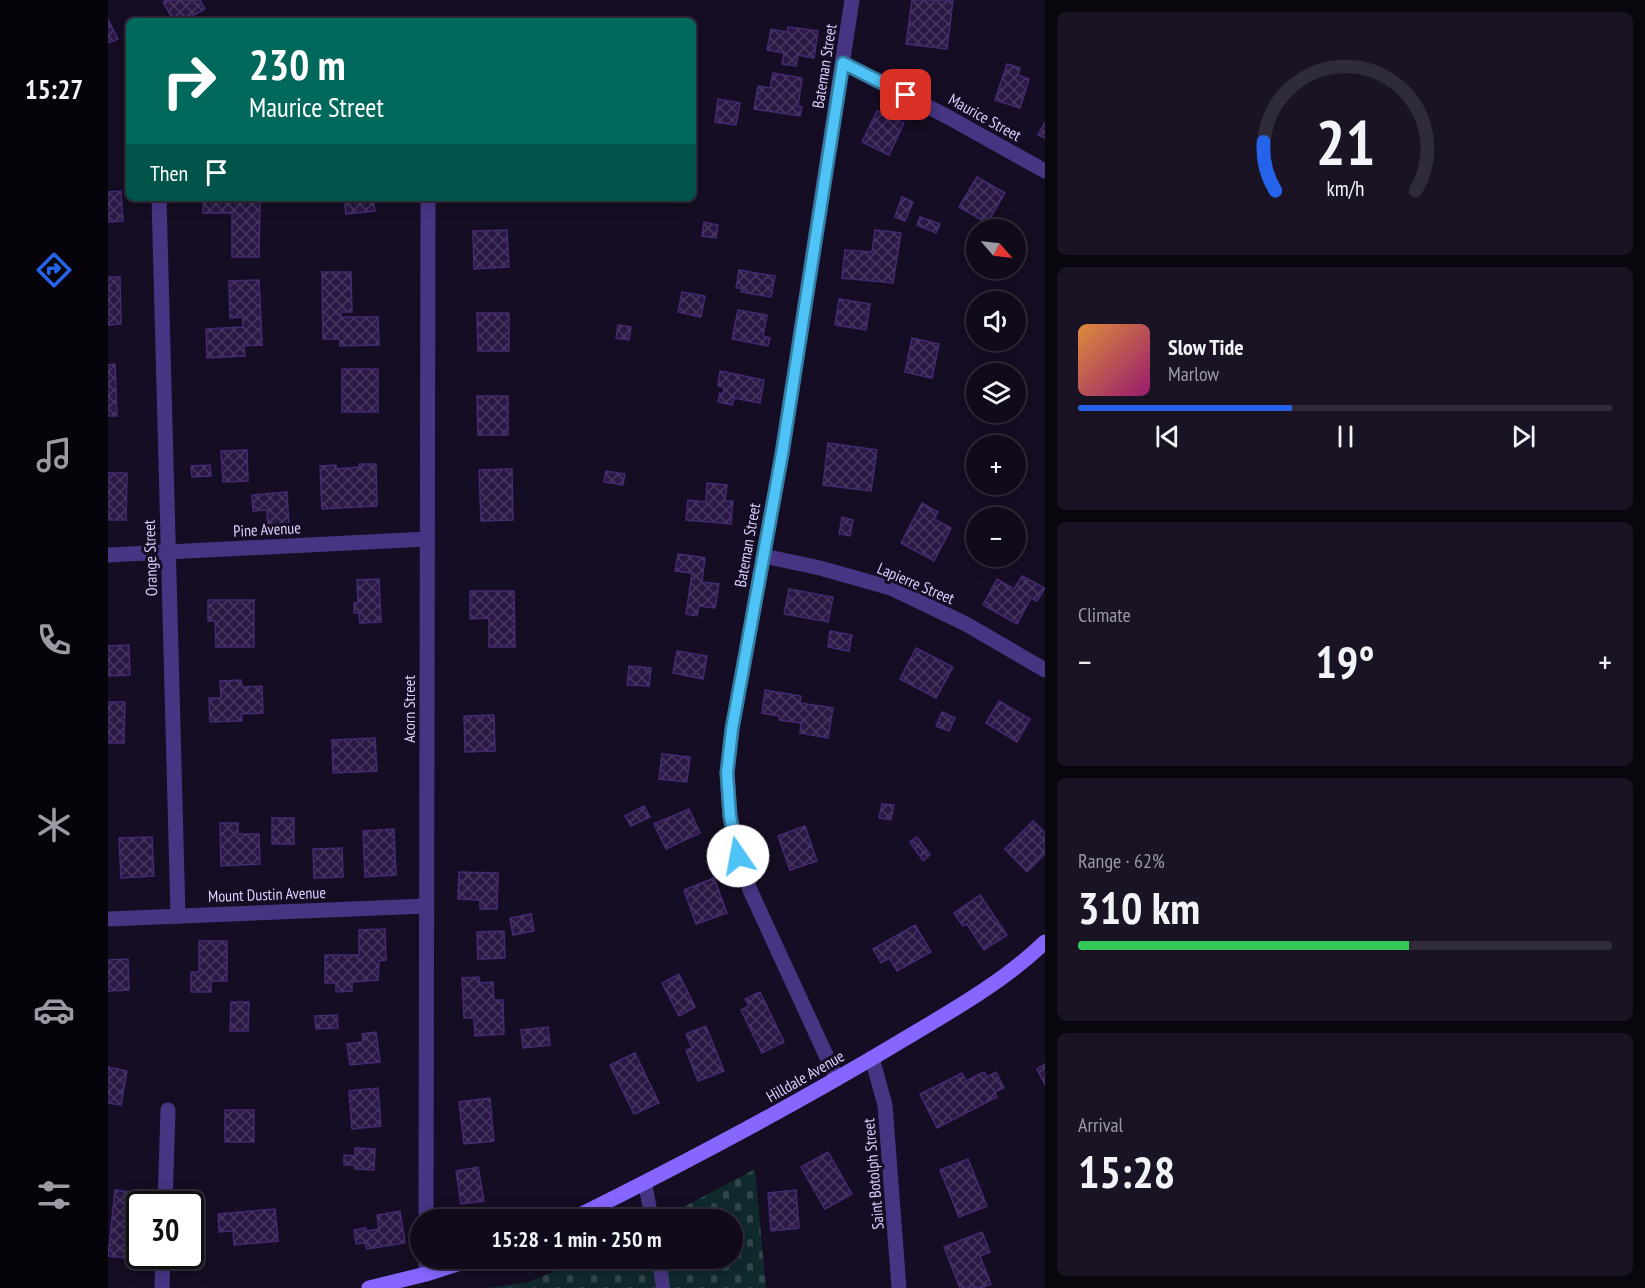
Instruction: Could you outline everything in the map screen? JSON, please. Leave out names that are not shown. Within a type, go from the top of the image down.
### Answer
[{"type":"main road","name":"Hilldale Avenue","points":[[592,1209],[748,1129],[837,1079],[979,994],[1020,964],[1045,942]]},
{"type":"main road","points":[[369,1288],[418,1269]]},
{"type":"street","name":"Bateman Street","points":[[837,1079],[750,890],[738,856],[730,816],[727,773],[732,729],[782,454],[852,0]]},
{"type":"street","name":"Maurice Street","points":[[843,63],[1045,171]]},
{"type":"street","name":"Orange Street","points":[[159,201],[178,916]]},
{"type":"street","name":"Acorn Street","points":[[426,1209],[428,201]]},
{"type":"street","name":"Pine Avenue","points":[[108,555],[427,539]]},
{"type":"street","name":"Lapierre Street","points":[[764,556],[820,568],[891,588],[966,624],[1045,670]]},
{"type":"street","name":"Mount Dustin Avenue","points":[[108,919],[426,906]]},
{"type":"street","name":"Saint Botolph Street","points":[[872,1058],[885,1105],[899,1288]]},
{"type":"street","points":[[165,1191],[168,1110]]},
{"type":"street","points":[[162,1288],[163,1269]]},
{"type":"lane","points":[[645,1183],[650,1209]]},
{"type":"lane","points":[[660,1269],[663,1288]]},
{"type":"green space","points":[[755,1169],[766,1288],[488,1288],[528,1282],[560,1269],[743,1269],[743,1209],[680,1209]]},
{"type":"building","points":[[166,0],[200,0],[205,9],[188,18],[172,18],[163,2]]},
{"type":"building","points":[[912,0],[953,0],[947,49],[906,44]]},
{"type":"building","points":[[108,19],[118,39],[108,43]]},
{"type":"building","points":[[788,27],[818,31],[814,58],[798,55],[796,66],[782,64],[784,53],[767,50],[771,29],[787,32]]},
{"type":"building","points":[[1007,64],[1020,68],[1018,75],[1029,79],[1020,108],[995,100]]},
{"type":"building","points":[[773,73],[802,78],[798,106],[802,107],[800,116],[754,109],[758,86],[770,88]]},
{"type":"building","points":[[718,99],[740,103],[736,125],[715,122]]},
{"type":"building","points":[[877,111],[904,123],[889,155],[862,142]]},
{"type":"building","points":[[1045,122],[1045,138],[1038,135]]},
{"type":"building","points":[[977,177],[1005,193],[989,219],[980,219],[959,207]]},
{"type":"building","points":[[121,191],[123,221],[108,222],[108,192]]},
{"type":"building","points":[[902,197],[913,202],[905,221],[895,217]]},
{"type":"building","points":[[204,201],[260,201],[259,257],[232,257],[232,213],[203,213]]},
{"type":"building","points":[[344,201],[373,201],[375,211],[346,214]]},
{"type":"building","points":[[920,217],[940,224],[936,233],[917,225]]},
{"type":"building","points":[[704,222],[718,225],[716,238],[702,236]]},
{"type":"building","points":[[507,230],[509,267],[474,269],[473,231]]},
{"type":"building","points":[[875,230],[901,233],[893,283],[842,278],[845,250],[872,252]]},
{"type":"building","points":[[739,270],[775,276],[771,297],[741,292],[742,288],[736,288]]},
{"type":"building","points":[[322,272],[351,272],[352,312],[341,312],[341,317],[378,317],[379,345],[340,346],[340,339],[323,339]]},
{"type":"building","points":[[108,277],[120,277],[121,324],[108,325]]},
{"type":"building","points":[[259,280],[262,345],[244,346],[245,356],[207,358],[206,329],[243,327],[243,317],[230,318],[229,281]]},
{"type":"building","points":[[682,292],[705,296],[701,317],[678,312]]},
{"type":"building","points":[[839,299],[870,304],[866,330],[835,325]]},
{"type":"building","points":[[738,310],[767,315],[763,336],[770,338],[768,346],[732,339]]},
{"type":"building","points":[[477,313],[509,313],[509,351],[478,351]]},
{"type":"building","points":[[618,325],[631,327],[629,340],[616,338]]},
{"type":"building","points":[[912,338],[939,344],[932,378],[905,372]]},
{"type":"building","points":[[115,364],[117,416],[108,416],[108,365]]},
{"type":"building","points":[[342,369],[378,369],[378,412],[342,412]]},
{"type":"building","points":[[720,371],[764,380],[760,403],[734,398],[732,405],[718,402],[724,387],[718,386]]},
{"type":"building","points":[[477,396],[508,396],[508,435],[478,435]]},
{"type":"building","points":[[828,443],[877,450],[871,491],[823,485]]},
{"type":"building","points":[[247,450],[248,481],[223,482],[221,451]]},
{"type":"building","points":[[359,464],[376,464],[377,506],[322,509],[320,466],[336,465],[336,469],[359,467]]},
{"type":"building","points":[[210,465],[211,476],[192,477],[191,466]]},
{"type":"building","points":[[512,469],[513,520],[481,521],[479,470]]},
{"type":"building","points":[[606,471],[625,474],[623,485],[604,482]]},
{"type":"building","points":[[108,473],[127,473],[126,520],[108,520]]},
{"type":"building","points":[[707,483],[727,485],[725,501],[733,501],[731,524],[686,520],[688,500],[706,502]]},
{"type":"building","points":[[287,492],[289,525],[268,527],[267,510],[253,511],[252,495]]},
{"type":"building","points":[[922,503],[938,512],[934,519],[951,528],[934,561],[901,543]]},
{"type":"building","points":[[842,517],[853,520],[850,536],[839,534]]},
{"type":"building","points":[[678,554],[705,558],[702,582],[719,584],[715,608],[699,606],[697,616],[686,614],[692,573],[675,571]]},
{"type":"building","points":[[1022,576],[1045,588],[1037,601],[1031,598],[1017,624],[983,605],[997,579],[1014,589]]},
{"type":"building","points":[[379,579],[381,622],[360,623],[359,613],[354,613],[354,603],[358,603],[357,580]]},
{"type":"building","points":[[789,589],[833,597],[828,622],[784,614]]},
{"type":"building","points":[[470,591],[514,591],[515,647],[489,647],[489,618],[470,619]]},
{"type":"building","points":[[208,600],[254,600],[254,647],[216,647],[215,621],[208,621]]},
{"type":"building","points":[[830,631],[852,635],[849,651],[828,647]]},
{"type":"building","points":[[129,645],[130,675],[108,676],[108,646]]},
{"type":"building","points":[[916,648],[953,667],[936,698],[900,679]]},
{"type":"building","points":[[677,651],[707,656],[703,679],[673,673]]},
{"type":"building","points":[[629,666],[651,668],[649,686],[627,685]]},
{"type":"building","points":[[241,680],[242,687],[262,686],[263,713],[241,714],[242,721],[210,722],[209,698],[221,698],[220,681]]},
{"type":"building","points":[[765,690],[801,696],[800,703],[833,708],[828,738],[800,733],[801,723],[779,720],[779,716],[762,713]]},
{"type":"building","points":[[999,701],[1030,719],[1017,742],[986,723]]},
{"type":"building","points":[[108,702],[125,702],[124,743],[108,743]]},
{"type":"building","points":[[942,712],[955,718],[949,731],[936,726]]},
{"type":"building","points":[[494,715],[495,751],[465,752],[464,716]]},
{"type":"building","points":[[375,738],[377,771],[333,773],[332,740]]},
{"type":"building","points":[[662,754],[690,757],[687,782],[659,779]]},
{"type":"building","points":[[882,804],[894,805],[891,820],[879,818]]},
{"type":"building","points":[[644,806],[650,817],[631,826],[625,816]]},
{"type":"building","points":[[689,809],[700,833],[666,849],[654,824]]},
{"type":"building","points":[[272,818],[294,818],[294,844],[272,844]]},
{"type":"building","points":[[1033,821],[1045,833],[1045,854],[1027,872],[1005,849]]},
{"type":"building","points":[[220,823],[238,823],[238,834],[259,834],[260,864],[221,866]]},
{"type":"building","points":[[805,826],[817,861],[790,870],[778,836]]},
{"type":"building","points":[[394,829],[396,875],[365,877],[363,831]]},
{"type":"building","points":[[152,837],[154,876],[121,878],[119,838]]},
{"type":"building","points":[[917,837],[930,855],[923,861],[910,842]]},
{"type":"building","points":[[342,848],[343,877],[314,878],[313,849]]},
{"type":"building","points":[[459,872],[498,873],[497,909],[480,909],[480,900],[458,899]]},
{"type":"building","points":[[714,878],[727,913],[696,924],[684,890]]},
{"type":"building","points":[[980,895],[1007,935],[984,950],[967,924],[963,926],[954,913]]},
{"type":"building","points":[[531,914],[534,931],[513,935],[510,918]]},
{"type":"building","points":[[915,925],[931,952],[897,971],[889,958],[881,963],[873,949]]},
{"type":"building","points":[[385,929],[386,960],[379,961],[378,980],[352,982],[352,991],[336,992],[336,983],[325,983],[325,955],[359,955],[359,930]]},
{"type":"building","points":[[504,931],[505,958],[478,959],[477,932]]},
{"type":"building","points":[[199,941],[227,941],[227,981],[211,981],[211,992],[191,992],[191,972],[199,972]]},
{"type":"building","points":[[128,959],[129,990],[108,991],[108,960]]},
{"type":"building","points":[[679,974],[695,1007],[679,1016],[662,983]]},
{"type":"building","points":[[479,977],[480,983],[493,982],[494,1000],[503,1000],[504,1034],[475,1036],[474,1018],[464,1018],[462,978]]},
{"type":"building","points":[[760,992],[784,1042],[762,1053],[741,1010],[749,1006],[745,999]]},
{"type":"building","points":[[231,1002],[249,1002],[248,1031],[230,1031]]},
{"type":"building","points":[[337,1015],[338,1028],[316,1029],[315,1016]]},
{"type":"building","points":[[706,1026],[724,1071],[698,1081],[686,1050],[692,1048],[686,1034]]},
{"type":"building","points":[[548,1027],[550,1045],[523,1048],[521,1030]]},
{"type":"building","points":[[376,1032],[380,1062],[350,1065],[347,1044],[363,1042],[362,1034]]},
{"type":"building","points":[[635,1053],[659,1103],[634,1114],[610,1065]]},
{"type":"building","points":[[1045,1064],[1045,1085],[1037,1069]]},
{"type":"building","points":[[108,1067],[127,1071],[121,1105],[108,1103]]},
{"type":"building","points":[[984,1072],[987,1077],[996,1072],[1004,1088],[995,1092],[997,1097],[937,1128],[920,1094],[962,1073],[966,1081]]},
{"type":"building","points":[[378,1088],[381,1126],[352,1129],[349,1091]]},
{"type":"building","points":[[490,1098],[494,1141],[464,1144],[459,1102]]},
{"type":"building","points":[[225,1110],[254,1110],[254,1142],[225,1142]]},
{"type":"building","points":[[355,1148],[375,1149],[374,1170],[355,1169],[355,1165],[344,1165],[344,1155],[355,1156]]},
{"type":"building","points":[[828,1152],[852,1194],[825,1209],[801,1167]]},
{"type":"building","points":[[968,1159],[987,1206],[959,1217],[940,1170]]},
{"type":"building","points":[[478,1167],[484,1201],[461,1204],[456,1171]]},
{"type":"building","points":[[115,1190],[126,1192],[126,1258],[108,1256]]},
{"type":"building","points":[[796,1190],[799,1228],[771,1231],[768,1193]]},
{"type":"building","points":[[275,1209],[278,1241],[234,1245],[233,1231],[219,1232],[218,1214]]},
{"type":"building","points":[[400,1211],[405,1243],[367,1249],[365,1243],[356,1244],[354,1230],[379,1229],[377,1215]]},
{"type":"building","points":[[982,1232],[990,1252],[980,1256],[991,1284],[982,1288],[960,1288],[944,1247]]},
{"type":"route","points":[[738,856],[730,816],[727,773],[732,729],[782,454],[843,63],[906,95]]}]
